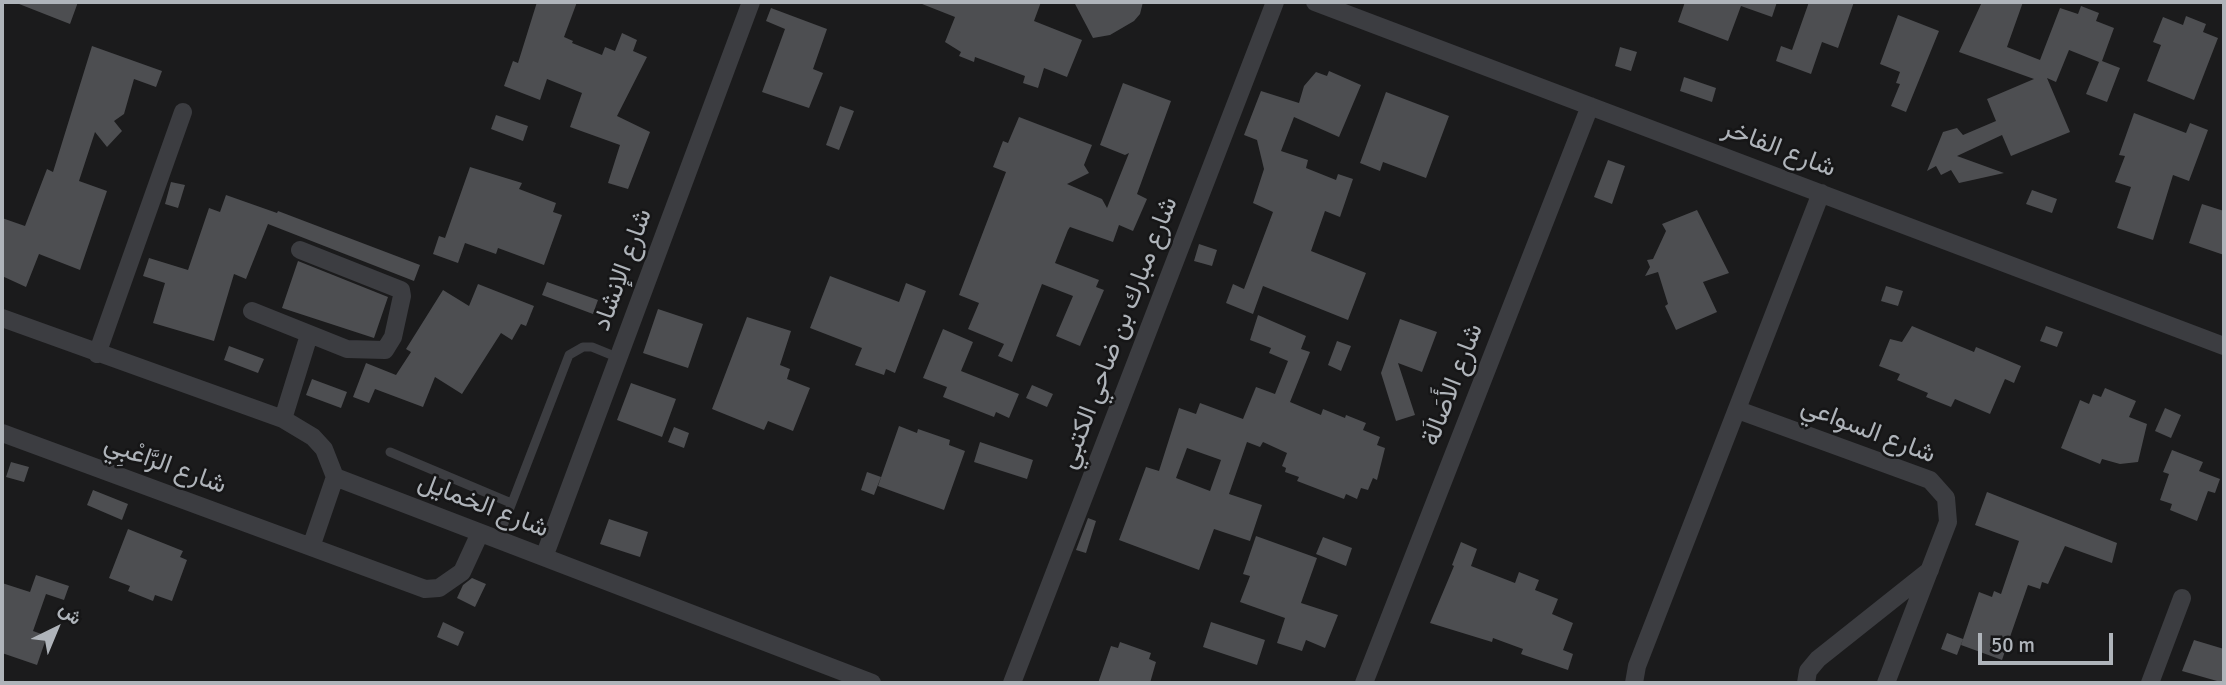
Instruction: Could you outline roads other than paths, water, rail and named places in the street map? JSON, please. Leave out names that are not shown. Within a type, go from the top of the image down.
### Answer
[{"type":"street","name":"شارع الإنشاد","points":[[544,557],[751,2]]},
{"type":"street","name":"شارع مبارك بن ضاحي الكتبي","points":[[1012,683],[1275,2]]},
{"type":"street","name":"شارع الفاخر","points":[[1315,2],[2224,346]]},
{"type":"street","name":"شارع الأَصَالَة","points":[[1364,683],[1590,106]]},
{"type":"street","points":[[97,354],[183,113]]},
{"type":"street","points":[[1634,683],[1637,666],[1821,193]]},
{"type":"street","points":[[252,311],[347,349],[385,350],[393,337],[402,296],[397,287],[300,250]]},
{"type":"street","points":[[2,318],[283,419],[313,437],[324,449],[335,477],[311,547]]},
{"type":"street","points":[[283,419],[309,335]]},
{"type":"street","name":"شارع السواعي","points":[[1738,410],[1930,480],[1947,498],[1948,522],[1886,683]]},
{"type":"street","name":"شارع الرَّاعْبِي","points":[[2,433],[425,589],[452,582],[462,572],[480,533]]},
{"type":"street","name":"شارع الخمايل","points":[[335,477],[872,683]]},
{"type":"street","points":[[1806,683],[1808,671],[1818,659],[1930,570]]},
{"type":"street","points":[[2150,683],[2182,598]]},
{"type":"lane","points":[[498,539],[569,355],[583,347],[592,347],[619,358]]},
{"type":"lane","points":[[390,453],[511,503]]}]
